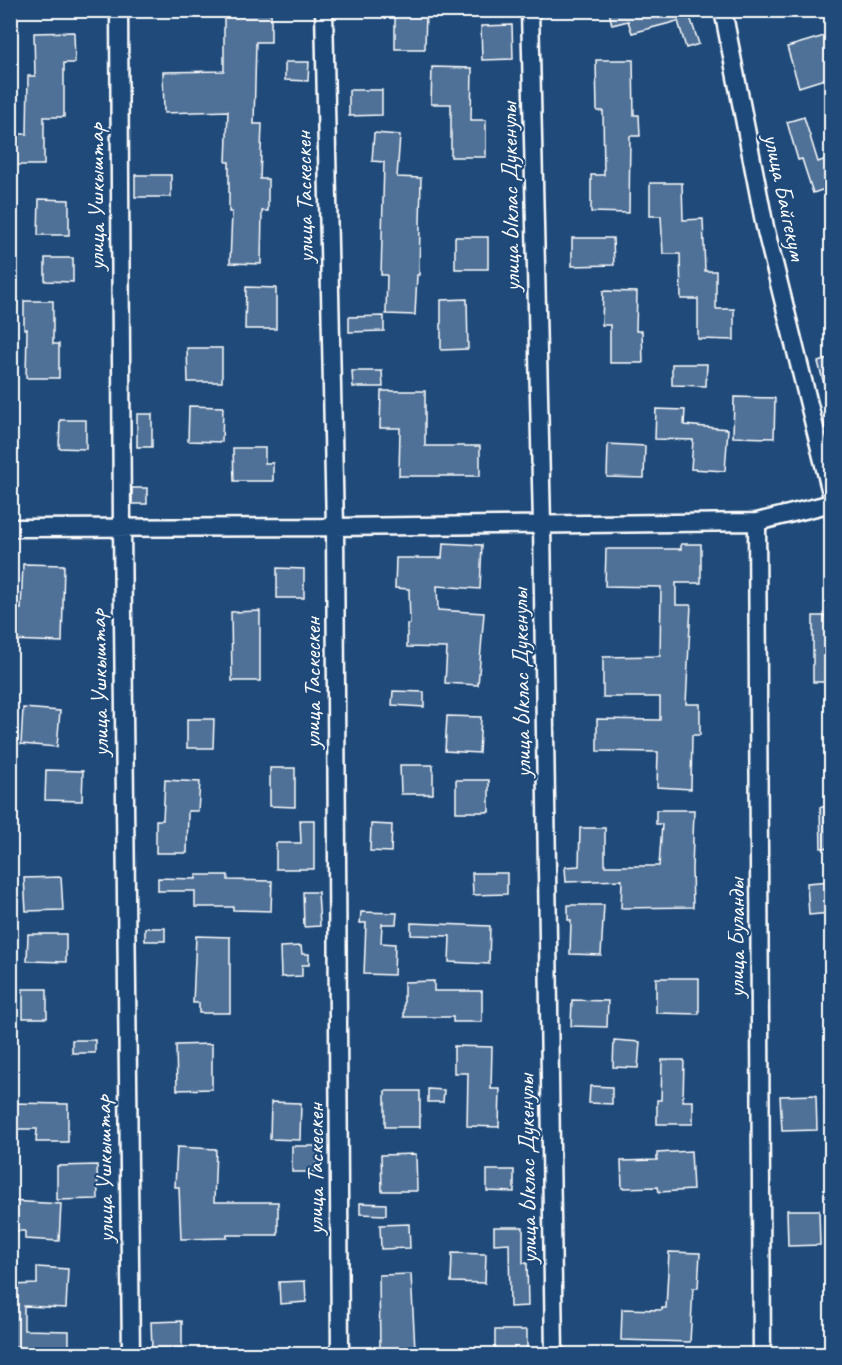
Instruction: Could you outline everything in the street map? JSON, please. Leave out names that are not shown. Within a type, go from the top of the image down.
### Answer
[{"type":"street","name":"улица Ушкыштар","points":[[119,10],[131,1354]]},
{"type":"street","name":"улица Таскескен","points":[[324,10],[335,527],[340,1354]]},
{"type":"street","name":"улица Ыклас Дукенулы","points":[[530,10],[542,524],[554,1354]]},
{"type":"street","name":"улица Байгекум","points":[[723,10],[765,227],[831,497]]},
{"type":"street","points":[[10,528],[757,522],[831,503]]},
{"type":"street","name":"улица Буланды","points":[[757,522],[762,1354]]},
{"type":"building","points":[[395,10],[426,10],[425,49],[395,49]]},
{"type":"building","points":[[616,10],[701,10],[701,13],[690,17],[699,44],[686,48],[678,21],[632,33],[628,21],[612,25],[609,12]]},
{"type":"building","points":[[224,13],[271,13],[271,42],[256,42],[254,124],[262,124],[260,179],[268,179],[268,211],[262,211],[261,264],[230,263],[232,212],[229,212],[229,162],[226,162],[228,111],[164,113],[163,72],[224,71]]},
{"type":"building","points":[[512,25],[513,59],[482,60],[481,26]]},
{"type":"building","points":[[74,32],[75,63],[64,63],[64,117],[44,117],[44,165],[13,165],[13,134],[27,134],[28,76],[35,76],[34,33]]},
{"type":"building","points":[[831,34],[831,77],[799,87],[787,47]]},
{"type":"building","points":[[596,60],[633,60],[634,115],[639,115],[640,136],[630,136],[629,213],[591,212],[591,175],[604,175],[603,111],[597,111]]},
{"type":"building","points":[[285,62],[309,62],[308,81],[285,80]]},
{"type":"building","points":[[432,67],[472,68],[471,120],[486,120],[486,157],[451,157],[451,104],[431,104]]},
{"type":"building","points":[[349,90],[382,90],[382,115],[349,116]]},
{"type":"building","points":[[804,117],[818,162],[831,157],[831,187],[813,193],[802,159],[798,160],[787,122]]},
{"type":"building","points":[[374,133],[400,135],[397,177],[421,178],[419,275],[417,275],[415,315],[386,314],[387,275],[381,275],[384,162],[372,161]]},
{"type":"building","points":[[135,175],[171,175],[171,197],[135,197]]},
{"type":"building","points":[[650,183],[682,183],[683,220],[703,219],[705,271],[716,271],[716,309],[734,309],[734,340],[698,339],[698,299],[681,299],[680,254],[663,254],[661,216],[650,216]]},
{"type":"building","points":[[39,199],[69,200],[69,235],[38,235]]},
{"type":"building","points":[[455,237],[488,237],[488,269],[455,269]]},
{"type":"building","points":[[572,238],[613,238],[614,265],[572,266]]},
{"type":"building","points":[[45,258],[73,258],[73,282],[45,281]]},
{"type":"building","points":[[246,287],[276,288],[276,329],[245,329]]},
{"type":"building","points":[[603,291],[637,292],[636,331],[642,331],[643,363],[610,363],[610,325],[602,325]]},
{"type":"building","points":[[467,299],[468,349],[441,350],[441,300]]},
{"type":"building","points":[[24,301],[53,301],[53,344],[59,344],[59,378],[26,378],[27,329],[24,329]]},
{"type":"building","points":[[384,316],[384,331],[349,332],[349,317]]},
{"type":"building","points":[[187,348],[222,348],[222,382],[188,382]]},
{"type":"building","points":[[831,358],[831,398],[828,399],[818,362]]},
{"type":"building","points":[[672,364],[707,364],[706,386],[672,385]]},
{"type":"building","points":[[352,371],[382,371],[383,387],[353,387]]},
{"type":"building","points":[[381,391],[425,391],[425,446],[480,446],[480,476],[399,476],[400,428],[380,428]]},
{"type":"building","points":[[734,397],[775,398],[774,438],[733,437]]},
{"type":"building","points":[[189,406],[223,407],[222,442],[188,441]]},
{"type":"building","points":[[656,409],[685,410],[684,425],[728,429],[725,471],[691,469],[693,440],[655,439]]},
{"type":"building","points":[[137,414],[152,414],[152,447],[137,447]]},
{"type":"building","points":[[60,420],[86,420],[86,449],[59,448]]},
{"type":"building","points":[[608,444],[645,446],[644,478],[607,477]]},
{"type":"building","points":[[233,448],[265,448],[265,463],[273,463],[273,481],[234,481]]},
{"type":"building","points":[[132,488],[147,488],[147,504],[132,504]]},
{"type":"building","points":[[443,543],[482,545],[480,589],[437,586],[438,610],[484,613],[478,685],[445,683],[447,648],[407,647],[407,624],[410,624],[409,589],[395,588],[396,558],[442,558]]},
{"type":"building","points":[[681,544],[701,544],[701,583],[676,583],[676,605],[691,605],[686,704],[700,704],[700,735],[692,735],[691,789],[657,787],[658,752],[597,751],[597,719],[660,720],[660,697],[603,697],[603,657],[660,656],[661,587],[605,586],[606,549],[681,549]]},
{"type":"building","points":[[23,564],[64,565],[62,642],[10,640],[10,609],[21,609]]},
{"type":"building","points":[[277,568],[304,569],[304,598],[277,598]]},
{"type":"building","points":[[260,611],[260,681],[232,681],[231,612]]},
{"type":"building","points":[[813,616],[831,616],[831,682],[813,682]]},
{"type":"building","points":[[393,691],[424,692],[424,707],[392,705]]},
{"type":"building","points":[[23,708],[60,711],[57,747],[21,744]]},
{"type":"building","points":[[447,716],[481,717],[479,753],[445,751]]},
{"type":"building","points":[[187,719],[214,719],[213,748],[187,748]]},
{"type":"building","points":[[400,765],[433,765],[433,794],[401,794]]},
{"type":"building","points":[[270,768],[295,768],[295,807],[270,806]]},
{"type":"building","points":[[46,770],[83,771],[82,801],[45,800]]},
{"type":"building","points":[[165,780],[200,782],[198,811],[188,811],[187,853],[156,853],[156,820],[163,820]]},
{"type":"building","points":[[456,780],[489,780],[489,812],[456,812]]},
{"type":"building","points":[[820,807],[831,807],[831,848],[821,848]]},
{"type":"building","points":[[656,810],[694,810],[693,907],[621,908],[622,880],[566,882],[565,867],[579,866],[580,828],[605,828],[605,866],[659,866],[662,824],[656,824]]},
{"type":"building","points":[[300,820],[314,820],[314,869],[276,869],[276,843],[301,843]]},
{"type":"building","points":[[371,824],[392,825],[391,852],[370,851]]},
{"type":"building","points":[[472,873],[507,873],[507,894],[473,895]]},
{"type":"building","points":[[196,875],[228,875],[228,880],[272,881],[271,911],[233,910],[233,907],[195,907],[195,891],[158,891],[158,878],[196,879]]},
{"type":"building","points":[[61,877],[63,910],[26,911],[24,878]]},
{"type":"building","points":[[831,881],[831,913],[809,915],[807,883]]},
{"type":"building","points":[[303,892],[318,892],[320,926],[304,927]]},
{"type":"building","points":[[568,905],[604,905],[601,955],[570,954],[571,920],[568,920]]},
{"type":"building","points":[[361,912],[397,913],[396,924],[382,924],[381,943],[395,944],[394,975],[364,974],[366,923],[360,923]]},
{"type":"building","points":[[411,923],[490,926],[489,964],[449,962],[450,936],[411,935]]},
{"type":"building","points":[[145,928],[165,928],[165,941],[145,941]]},
{"type":"building","points":[[28,934],[66,934],[66,962],[27,961]]},
{"type":"building","points":[[196,936],[230,937],[230,1013],[199,1013],[199,1003],[193,1003]]},
{"type":"building","points":[[301,946],[302,954],[309,954],[309,965],[302,965],[302,976],[281,977],[280,947]]},
{"type":"building","points":[[656,978],[699,978],[699,1014],[656,1013]]},
{"type":"building","points":[[434,981],[434,991],[482,991],[482,1022],[453,1022],[453,1017],[404,1017],[404,982]]},
{"type":"building","points":[[23,989],[47,989],[47,1018],[23,1018]]},
{"type":"building","points":[[572,1000],[608,1001],[607,1027],[571,1026]]},
{"type":"building","points":[[72,1040],[95,1040],[95,1053],[72,1053]]},
{"type":"building","points":[[614,1040],[640,1042],[638,1068],[613,1067]]},
{"type":"building","points":[[212,1044],[212,1089],[177,1090],[176,1045]]},
{"type":"building","points":[[454,1046],[492,1047],[491,1089],[500,1089],[499,1127],[467,1126],[468,1073],[454,1073]]},
{"type":"building","points":[[662,1060],[684,1060],[683,1101],[693,1101],[693,1124],[657,1124],[657,1100],[661,1100]]},
{"type":"building","points":[[590,1086],[612,1087],[612,1104],[589,1103]]},
{"type":"building","points":[[428,1089],[444,1090],[443,1102],[428,1102]]},
{"type":"building","points":[[385,1091],[420,1091],[420,1127],[385,1127]]},
{"type":"building","points":[[816,1095],[817,1130],[782,1131],[780,1096]]},
{"type":"building","points":[[271,1102],[301,1103],[300,1140],[270,1139]]},
{"type":"building","points":[[10,1103],[68,1104],[68,1142],[36,1142],[37,1129],[10,1129]]},
{"type":"building","points":[[292,1146],[324,1146],[324,1163],[316,1163],[316,1172],[292,1172]]},
{"type":"building","points":[[177,1147],[216,1149],[214,1202],[278,1202],[278,1235],[227,1235],[227,1238],[181,1239],[179,1187],[175,1187]]},
{"type":"building","points":[[691,1151],[693,1190],[659,1192],[658,1187],[622,1188],[621,1161],[657,1160],[657,1153]]},
{"type":"building","points":[[416,1154],[417,1191],[382,1191],[381,1155]]},
{"type":"building","points":[[97,1165],[98,1199],[57,1200],[57,1166]]},
{"type":"building","points":[[487,1170],[514,1170],[514,1192],[487,1191]]},
{"type":"building","points":[[10,1201],[61,1204],[59,1241],[25,1239],[25,1231],[10,1231]]},
{"type":"building","points":[[360,1203],[386,1204],[386,1215],[360,1214]]},
{"type":"building","points":[[787,1210],[819,1210],[820,1245],[788,1246]]},
{"type":"building","points":[[409,1224],[410,1248],[381,1249],[380,1225]]},
{"type":"building","points":[[494,1227],[523,1227],[523,1263],[527,1263],[528,1306],[510,1307],[509,1243],[494,1244]]},
{"type":"building","points":[[669,1252],[700,1253],[698,1288],[693,1288],[690,1342],[621,1340],[622,1309],[662,1310],[666,1308]]},
{"type":"building","points":[[452,1253],[486,1254],[485,1283],[451,1282]]},
{"type":"building","points":[[37,1267],[68,1269],[66,1308],[24,1306],[24,1330],[69,1331],[69,1354],[38,1354],[39,1348],[10,1347],[10,1285],[37,1284]]},
{"type":"building","points":[[411,1274],[415,1349],[380,1350],[379,1275]]},
{"type":"building","points":[[305,1281],[306,1302],[280,1304],[279,1282]]},
{"type":"building","points":[[182,1321],[182,1348],[152,1349],[151,1322]]},
{"type":"building","points":[[495,1330],[527,1330],[527,1354],[495,1354]]}]
